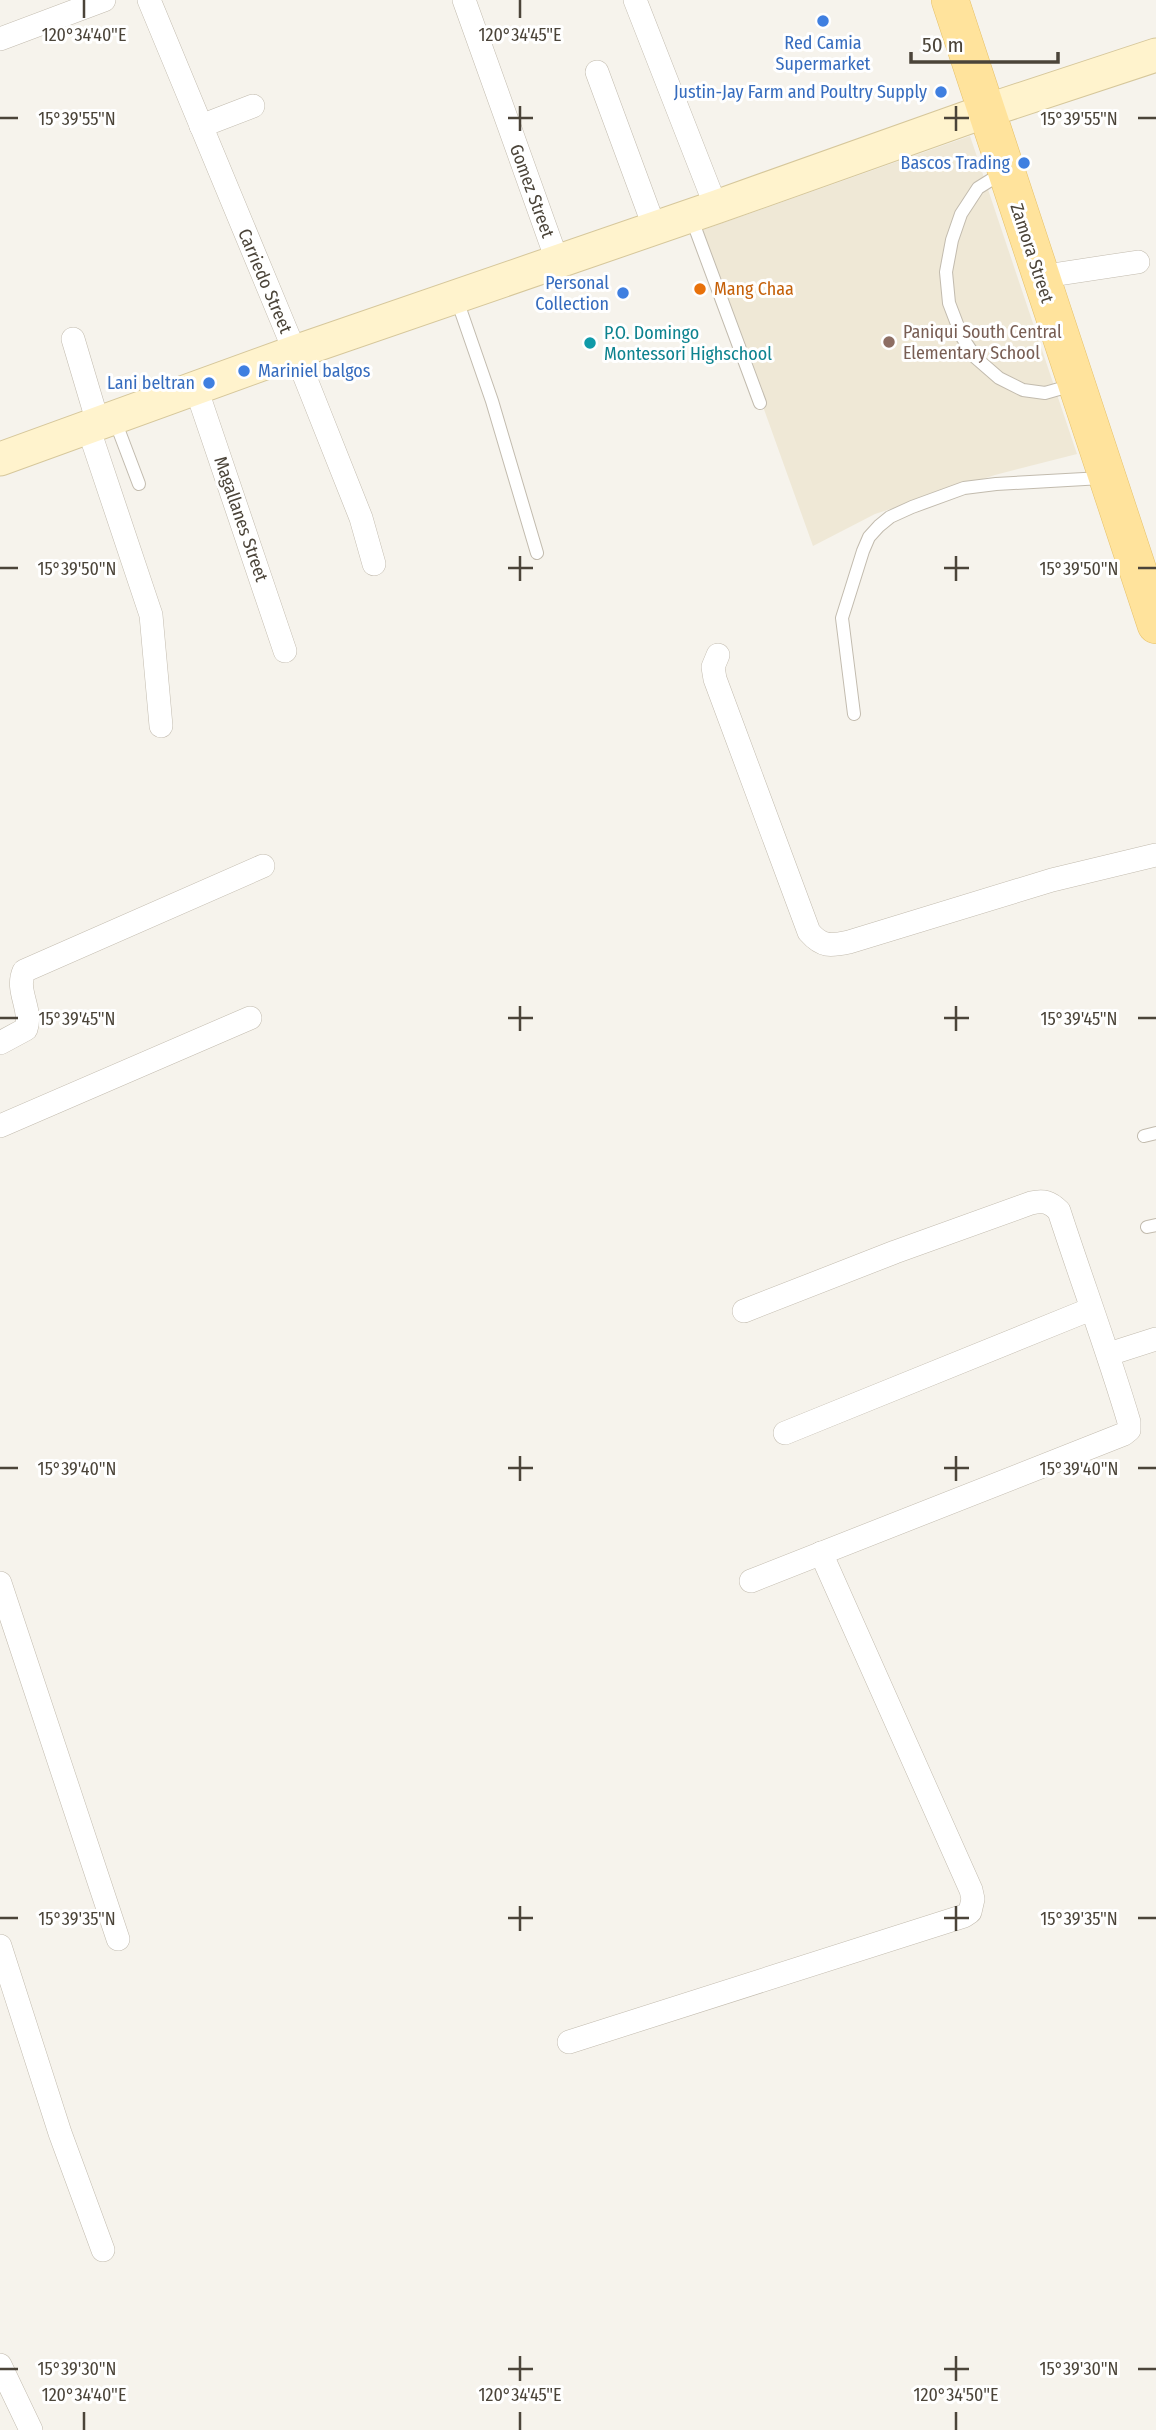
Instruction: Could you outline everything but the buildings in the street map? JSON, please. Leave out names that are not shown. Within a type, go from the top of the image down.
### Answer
[{"type":"main road","name":"Zamora Street","points":[[950,0],[1106,478],[1152,601]]},
{"type":"street","points":[[0,38],[104,0]]},
{"type":"street","name":"Carriedo Street","points":[[149,0],[295,352],[361,518],[374,564]]},
{"type":"street","name":"Gomez Street","points":[[464,0],[558,262]]},
{"type":"street","points":[[635,0],[703,212]]},
{"type":"street","points":[[0,459],[295,352],[655,229],[986,111],[1156,55]]},
{"type":"street","points":[[597,72],[655,229]]},
{"type":"street","points":[[201,127],[253,106]]},
{"type":"street","points":[[1040,276],[1138,262]]},
{"type":"street","points":[[73,339],[100,423],[151,615],[161,726]]},
{"type":"street","name":"Magallanes Street","points":[[196,388],[285,651]]},
{"type":"street","points":[[718,655],[713,667],[715,679],[809,932],[817,941],[832,945],[849,942],[1052,880],[1156,855]]},
{"type":"street","points":[[0,1043],[26,1030],[29,1020],[20,981],[24,971],[263,866]]},
{"type":"street","points":[[0,1126],[250,1018]]},
{"type":"street","points":[[744,1311],[895,1252],[1040,1201],[1051,1203],[1059,1211],[1091,1309],[1109,1354],[1129,1422],[1129,1430],[1124,1434],[751,1581]]},
{"type":"street","points":[[785,1433],[1091,1309]]},
{"type":"street","points":[[1109,1354],[1156,1339]]},
{"type":"street","points":[[569,2042],[970,1912],[973,1899],[971,1890],[821,1553]]},
{"type":"street","points":[[0,1583],[118,1939]]},
{"type":"street","points":[[0,1945],[60,2133],[103,2250]]},
{"type":"street","points":[[0,2365],[31,2430]]},
{"type":"lane","points":[[1006,171],[978,188],[961,214],[952,240],[946,272],[949,303],[962,337],[976,358],[999,378],[1023,390],[1045,393],[1076,384]]},
{"type":"lane","points":[[703,212],[760,403]]},
{"type":"lane","points":[[456,297],[492,401],[537,553]]},
{"type":"lane","points":[[100,423],[139,484]]},
{"type":"lane","points":[[854,714],[842,618],[863,551],[869,537],[879,526],[890,517],[912,507],[964,488],[1106,478]]},
{"type":"shaded area","name":"Paniqui South Central Elementary School","points":[[970,136],[1077,454],[995,475],[875,514],[813,546],[700,231]]},
{"type":"place","name":"Red Camia Supermarket","points":[[823,21]]},
{"type":"place","name":"Justin-Jay Farm and Poultry Supply","points":[[941,92]]},
{"type":"place","name":"Bascos Trading","points":[[1024,163]]},
{"type":"place","name":"Mang Chaa","points":[[700,289]]},
{"type":"place","name":"Personal Collection","points":[[623,293]]},
{"type":"place","name":"Paniqui South Central Elementary School","points":[[889,342]]},
{"type":"place","name":"P.O. Domingo Montessori Highschool","points":[[590,343]]},
{"type":"place","name":"Mariniel balgos","points":[[244,371]]},
{"type":"place","name":"Lani beltran","points":[[209,383]]}]
